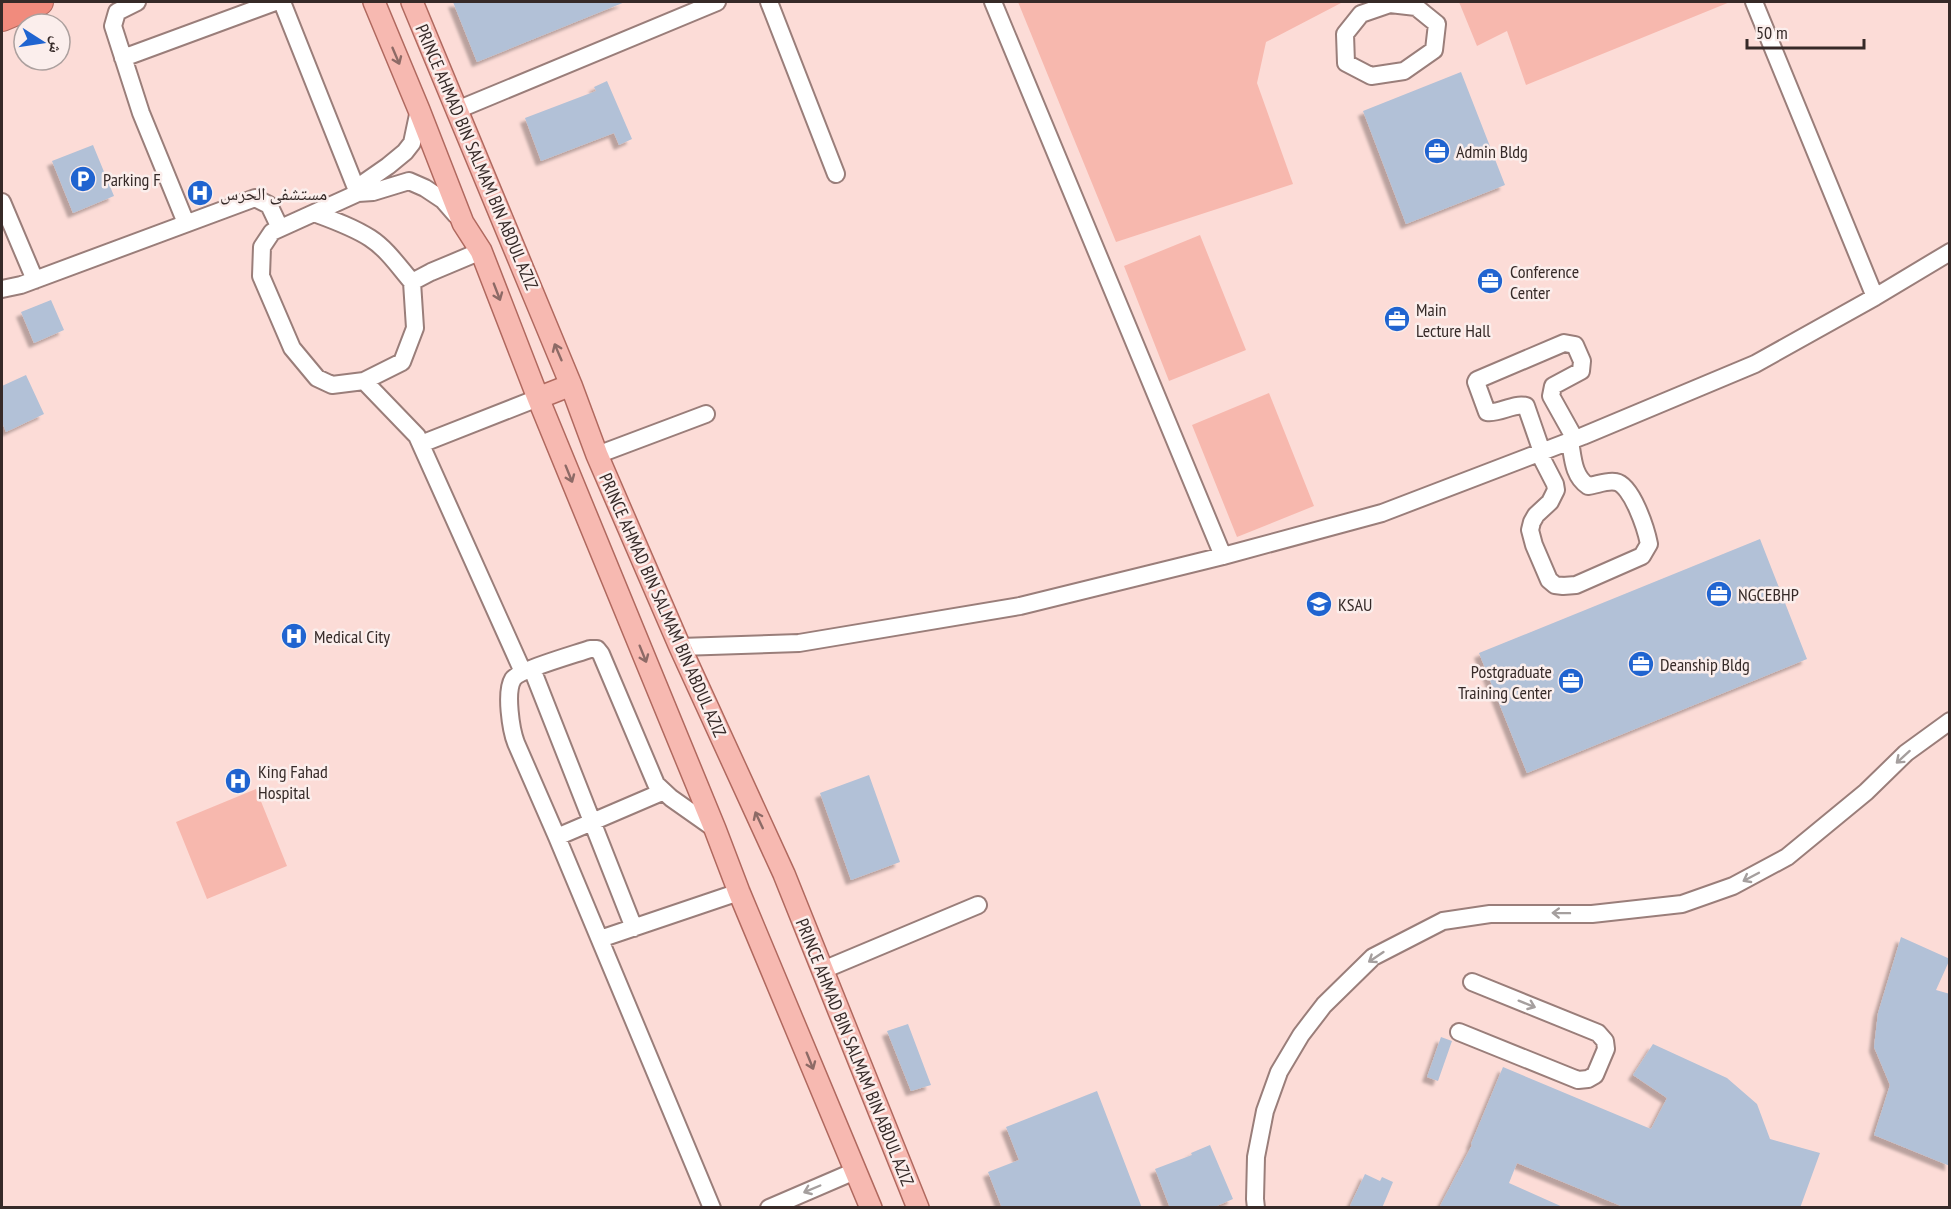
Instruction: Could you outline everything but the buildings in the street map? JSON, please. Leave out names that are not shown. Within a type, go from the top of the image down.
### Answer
[{"type":"highway","points":[[2,18],[40,2]]},
{"type":"main road","name":"PRINCE AHMAD BIN SALMAM BIN ABDUL AZIZ","points":[[374,2],[463,223],[481,251],[538,398],[739,892],[871,1208]]},
{"type":"main road","name":"PRINCE AHMAD BIN SALMAM BIN ABDUL AZIZ","points":[[412,2],[572,385],[597,455],[680,647],[784,874],[918,1208]]},
{"type":"main road","points":[[538,398],[572,385]]},
{"type":"street","points":[[137,2],[117,12],[113,26],[141,113],[186,223]]},
{"type":"street","points":[[123,58],[275,2]]},
{"type":"street","points":[[282,2],[358,193]]},
{"type":"street","points":[[458,110],[717,2]]},
{"type":"street","points":[[769,2],[836,174]]},
{"type":"street","points":[[993,2],[1223,556]]},
{"type":"street","points":[[1754,2],[1875,297]]},
{"type":"street","points":[[1389,3],[1416,8],[1437,24],[1434,50],[1404,71],[1371,75],[1346,63],[1345,34],[1358,8],[1389,3]]},
{"type":"street","points":[[358,193],[365,182],[388,166],[412,143],[419,110]]},
{"type":"street","points":[[314,213],[341,223],[370,238],[386,252],[412,282],[415,328],[402,362],[364,381],[332,385],[317,378],[292,348],[261,276],[262,246],[272,232],[358,193],[373,192],[409,181],[443,200],[463,223]]},
{"type":"street","points":[[2,289],[35,280],[255,198],[269,205],[280,228]]},
{"type":"street","points":[[2,202],[35,280]]},
{"type":"street","points":[[412,282],[481,251]]},
{"type":"street","points":[[680,647],[799,643],[1020,606],[1223,556],[1382,513],[1572,440],[1755,364],[1950,252]]},
{"type":"street","points":[[1564,343],[1575,345],[1582,366],[1581,371],[1553,386],[1551,396],[1572,440],[1576,475],[1588,486],[1613,481],[1624,486],[1632,497],[1649,544],[1642,556],[1576,585],[1555,585],[1549,580],[1532,537],[1532,522],[1550,502],[1556,490],[1540,452],[1526,406],[1518,405],[1487,412],[1476,382],[1564,343]]},
{"type":"street","points":[[364,381],[417,436],[421,444],[527,670],[634,928]]},
{"type":"street","points":[[421,444],[538,398]]},
{"type":"street","points":[[597,455],[706,414]]},
{"type":"street","points":[[712,1208],[516,743],[511,727],[510,687],[516,675],[590,649],[597,650],[656,784],[662,792],[715,829]]},
{"type":"street","points":[[1256,1208],[1256,1157],[1265,1111],[1279,1072],[1300,1035],[1324,1005],[1373,957],[1443,921],[1490,914],[1592,914],[1682,904],[1733,886],[1787,857],[1866,792],[1906,753],[1950,721]]},
{"type":"street","points":[[557,837],[662,792]]},
{"type":"street","points":[[600,939],[739,892]]},
{"type":"street","points":[[823,970],[978,905]]},
{"type":"street","points":[[1459,1032],[1578,1080],[1588,1079],[1595,1075],[1606,1049],[1605,1041],[1598,1033],[1472,982]]},
{"type":"street","points":[[769,1208],[855,1172]]},
{"type":"shaded area","points":[[1018,2],[1340,2],[1266,42],[1257,83],[1293,184],[1116,242]]},
{"type":"shaded area","points":[[1459,2],[1730,2],[1526,85],[1507,31],[1477,46]]},
{"type":"shaded area","points":[[1200,235],[1246,350],[1169,381],[1124,266]]},
{"type":"shaded area","points":[[1269,393],[1314,506],[1237,537],[1192,425]]},
{"type":"shaded area","points":[[256,789],[287,866],[207,899],[176,822]]},
{"type":"place","name":"Admin Bldg","points":[[1437,151]]},
{"type":"place","name":"Parking F","points":[[83,179]]},
{"type":"place","name":"مستشفى الحرس","points":[[200,193]]},
{"type":"place","name":"Conference Center","points":[[1490,281]]},
{"type":"place","name":"Main Lecture Hall","points":[[1397,319]]},
{"type":"place","name":"NGCEBHP","points":[[1719,594]]},
{"type":"place","name":"KSAU","points":[[1319,604]]},
{"type":"place","name":"Medical City","points":[[294,636]]},
{"type":"place","name":"Deanship Bldg","points":[[1641,664]]},
{"type":"place","name":"Postgraduate Training Center","points":[[1571,681]]},
{"type":"place","name":"King Fahad Hospital","points":[[238,781]]}]
